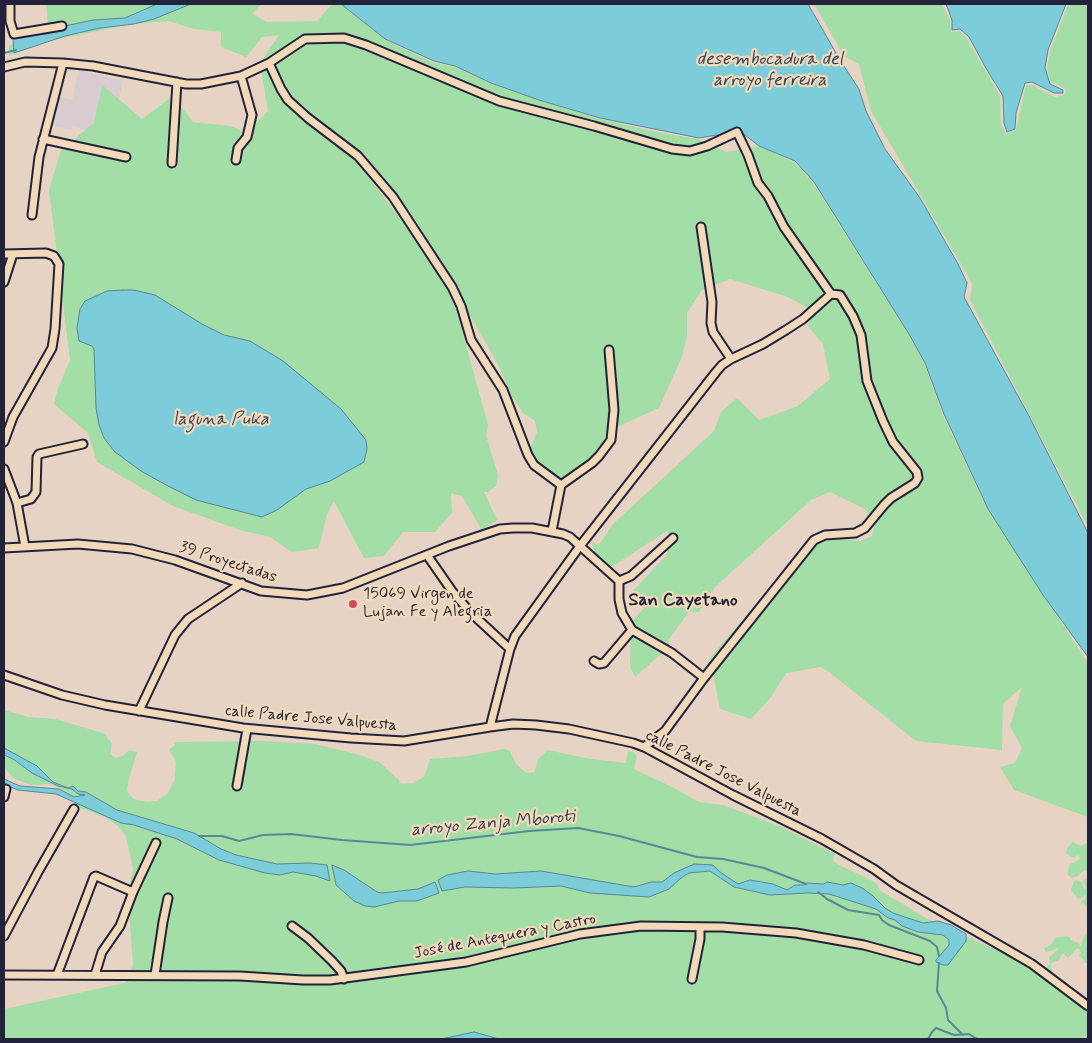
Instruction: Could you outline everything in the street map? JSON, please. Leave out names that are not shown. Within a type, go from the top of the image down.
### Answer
[{"type":"street","points":[[10,4],[10,21],[14,34],[62,26]]},
{"type":"street","points":[[4,67],[25,62],[63,63],[94,66],[176,82],[201,84],[241,76],[269,63],[305,39],[344,38],[366,45],[499,101],[672,149],[690,151],[737,132],[758,183],[768,196],[784,227],[831,294],[840,296],[853,316],[860,335],[866,381],[893,442],[917,472],[918,478],[915,483],[891,498],[865,528],[855,533],[825,535],[814,540],[704,678],[700,686],[665,731],[644,747]]},
{"type":"street","points":[[32,215],[43,138],[63,63]]},
{"type":"street","points":[[269,63],[288,100],[308,118],[358,156],[392,197],[458,298],[472,340],[503,390],[528,455],[534,464],[561,486]]},
{"type":"street","points":[[236,160],[238,148],[247,137],[252,115],[241,76]]},
{"type":"street","points":[[172,163],[176,82]]},
{"type":"street","points":[[43,138],[126,158]]},
{"type":"street","points":[[701,227],[712,302],[711,323],[713,332],[731,359]]},
{"type":"street","points":[[4,254],[46,253],[54,256],[59,264],[52,348],[13,417],[4,442]]},
{"type":"street","points":[[4,282],[13,254]]},
{"type":"street","points":[[490,726],[515,636],[580,546],[716,372],[731,359],[763,344],[786,330],[831,294]]},
{"type":"street","points":[[552,531],[561,486],[592,463],[611,440],[614,396],[609,350]]},
{"type":"street","points":[[16,503],[31,499],[36,492],[38,454],[83,444]]},
{"type":"street","points":[[4,469],[16,503],[25,547]]},
{"type":"street","name":"39 Proyectadas","points":[[4,548],[78,544],[132,549],[175,560],[261,591],[307,595],[343,588],[500,529],[523,528],[552,531],[570,538],[619,581]]},
{"type":"street","points":[[673,538],[631,576],[619,581],[619,599],[622,613],[632,630],[672,653],[704,678]]},
{"type":"street","points":[[427,555],[452,591],[470,612],[510,649]]},
{"type":"street","points":[[139,711],[174,635],[188,619],[242,583]]},
{"type":"street","points":[[594,661],[604,664],[632,630]]},
{"type":"street","name":"calle Padre Jose Valpuesta","points":[[4,675],[62,694],[105,705],[247,729],[404,741],[490,726],[513,724],[569,729],[644,747],[740,799],[822,839],[1015,954],[1088,1006]]},
{"type":"street","points":[[237,786],[247,729]]},
{"type":"street","points":[[4,936],[74,810]]},
{"type":"street","points":[[95,974],[102,952],[120,926],[133,892],[156,843]]},
{"type":"street","points":[[57,975],[94,877],[96,876],[133,892]]},
{"type":"street","points":[[155,975],[168,898]]},
{"type":"street","points":[[292,926],[308,938],[332,961],[341,971],[344,979]]},
{"type":"street","name":"José de Antequera y Castro","points":[[4,975],[95,974],[240,976],[303,980],[344,979],[466,962],[580,934],[641,926],[700,927],[796,933],[864,945],[919,960]]},
{"type":"street","points":[[692,979],[700,927]]},
{"type":"shaded area","points":[[79,70],[123,81],[114,120],[86,130],[73,125],[71,130],[49,124],[56,96],[72,100]]},
{"type":"green space","points":[[46,4],[262,4],[252,13],[266,22],[317,21],[332,4],[341,4],[385,40],[434,63],[454,67],[490,83],[538,100],[600,119],[656,132],[698,139],[727,152],[759,146],[794,162],[813,183],[908,333],[924,363],[943,415],[987,509],[1088,663],[1088,817],[1014,790],[1000,767],[1015,763],[1022,748],[1010,726],[1022,687],[1003,704],[1002,750],[916,741],[829,672],[820,667],[786,673],[771,697],[751,719],[720,709],[710,658],[786,569],[806,540],[836,537],[860,541],[872,536],[875,524],[865,509],[830,492],[811,500],[715,587],[699,612],[689,612],[669,639],[669,647],[635,677],[630,667],[631,622],[644,608],[630,594],[667,555],[668,530],[610,568],[595,556],[592,542],[599,545],[612,525],[714,431],[721,412],[737,398],[759,420],[798,406],[830,379],[823,344],[808,326],[813,311],[788,297],[730,279],[702,290],[687,313],[687,337],[681,359],[659,408],[617,427],[601,444],[583,470],[558,483],[542,477],[526,458],[537,432],[535,421],[524,414],[512,397],[499,366],[415,219],[364,153],[359,165],[402,221],[451,291],[488,425],[486,436],[498,475],[496,486],[488,492],[484,492],[497,520],[482,530],[462,496],[451,493],[452,513],[435,532],[403,532],[384,556],[364,558],[334,501],[327,514],[319,548],[292,552],[270,537],[240,530],[173,506],[97,462],[88,433],[54,404],[57,391],[70,360],[49,190],[61,150],[94,123],[102,85],[142,119],[173,96],[193,122],[231,126],[246,133],[268,111],[260,63],[279,35],[262,37],[246,57],[221,47],[221,32],[194,29],[169,21],[131,24],[49,41],[9,56],[9,46],[48,24]]},
{"type":"green space","points":[[814,4],[942,4],[950,20],[951,32],[960,31],[967,39],[1000,96],[1001,124],[1006,134],[1016,130],[1026,85],[1032,85],[1055,97],[1064,95],[1066,89],[1051,82],[1047,69],[1050,52],[1068,4],[1088,4],[1088,527],[970,300],[972,283],[871,111],[859,64],[844,56]]},
{"type":"green space","points":[[4,710],[28,717],[55,719],[106,734],[112,743],[110,754],[116,758],[124,755],[129,750],[137,752],[127,790],[133,799],[147,802],[157,801],[168,793],[175,779],[176,762],[169,750],[175,745],[174,742],[263,741],[315,744],[360,755],[379,762],[400,781],[399,783],[403,784],[413,783],[424,777],[430,759],[468,756],[504,749],[510,751],[516,764],[526,773],[535,772],[538,759],[548,750],[585,758],[626,763],[628,751],[634,752],[637,757],[634,769],[699,802],[723,805],[779,826],[835,854],[833,861],[869,879],[877,884],[879,890],[926,918],[1036,968],[1046,970],[1050,964],[1049,957],[1058,948],[1046,952],[1044,948],[1051,945],[1055,938],[1067,936],[1070,937],[1070,940],[1081,946],[1085,934],[1088,933],[1088,963],[1084,963],[1084,960],[1079,956],[1081,953],[1079,949],[1076,949],[1068,958],[1063,953],[1059,960],[1051,963],[1052,972],[1055,976],[1047,977],[1088,1010],[1088,1039],[4,1039],[4,1009],[125,983],[133,965],[128,896],[133,869],[126,836],[118,826],[105,817],[78,807],[61,788],[49,784],[31,785],[13,778],[4,767]]},
{"type":"green space","points":[[1072,842],[1081,846],[1088,842],[1088,872],[1084,870],[1078,876],[1072,878],[1067,874],[1070,864],[1080,858],[1078,855],[1073,858],[1066,853]]},
{"type":"green space","points":[[1088,878],[1088,908],[1083,903],[1081,904],[1086,895],[1078,899],[1071,890],[1076,880],[1082,883],[1083,888],[1086,889],[1083,882]]},
{"type":"water","points":[[157,4],[191,4],[154,19],[65,36],[14,53],[13,37],[93,20],[125,18]]},
{"type":"water","name":"desembocadura del arroyo ferreira","points":[[341,4],[808,4],[859,89],[866,111],[885,149],[920,198],[958,264],[967,283],[964,297],[1029,416],[1088,533],[1088,657],[1043,595],[988,509],[944,414],[925,363],[909,334],[814,182],[795,161],[759,146],[740,131],[699,138],[600,118],[539,100],[491,83],[455,66],[434,61],[385,39]]},
{"type":"water","points":[[946,4],[1066,4],[1048,50],[1045,68],[1050,84],[1063,90],[1063,93],[1054,93],[1032,82],[1025,83],[1016,113],[1015,129],[1007,132],[1004,123],[1003,96],[969,37],[960,29],[952,30],[952,20]]},
{"type":"water","name":"laguna Puka","points":[[134,290],[155,295],[202,324],[224,335],[250,341],[283,361],[341,409],[366,440],[367,449],[364,462],[330,481],[306,489],[277,510],[262,517],[196,500],[141,471],[115,452],[104,438],[96,408],[94,349],[92,346],[79,341],[77,328],[80,309],[85,301],[107,291]]},
{"type":"water","points":[[4,748],[37,766],[53,782],[68,788],[73,786],[78,791],[86,792],[117,810],[194,833],[221,849],[236,855],[277,864],[310,863],[327,865],[330,881],[316,876],[293,872],[280,875],[265,873],[219,860],[177,839],[134,825],[121,823],[56,794],[18,790],[4,784],[4,779],[20,786],[59,789],[74,797],[85,795],[78,794],[72,789],[58,786],[32,773],[13,759],[4,755]]},
{"type":"water","points":[[694,864],[713,865],[738,884],[750,880],[773,884],[787,890],[795,885],[807,883],[823,884],[827,882],[843,885],[851,883],[872,895],[893,913],[923,923],[938,921],[951,925],[966,934],[966,941],[948,965],[943,965],[936,962],[936,960],[949,945],[949,940],[943,935],[918,932],[902,926],[876,909],[829,894],[770,895],[734,887],[710,871],[689,873],[669,889],[649,897],[590,893],[561,886],[514,888],[465,887],[442,891],[438,880],[447,875],[468,871],[495,874],[541,871],[634,887],[651,882],[662,882],[674,873]]},
{"type":"water","points":[[332,865],[344,870],[377,892],[418,889],[435,882],[439,893],[417,901],[399,901],[374,907],[365,906],[354,901],[336,885]]},
{"type":"water","points":[[474,1032],[499,1039],[441,1039]]},
{"type":"waterway","points":[[4,53],[16,50]]},
{"type":"waterway","name":"arroyo Zanja Mboroti","points":[[199,836],[222,836],[239,841],[263,835],[291,834],[410,845],[529,831],[578,828],[619,836],[697,857],[723,859],[764,868],[806,884]]},
{"type":"waterway","name":"arroyo Zanja Mboroti","points":[[818,892],[848,910],[879,915],[889,925],[930,941],[937,947],[939,956]]},
{"type":"waterway","name":"arroyo Zanja Mboroti","points":[[939,963],[937,991],[946,1008],[948,1020],[963,1035]]},
{"type":"waterway","points":[[928,1039],[936,1028],[954,1035],[969,1034],[977,1039]]},
{"type":"place","name":"15069 Virgen de Lujan Fe y Alegria","points":[[353,604]]},
{"type":"district","name":"San Cayetano","points":[[683,601]]}]
